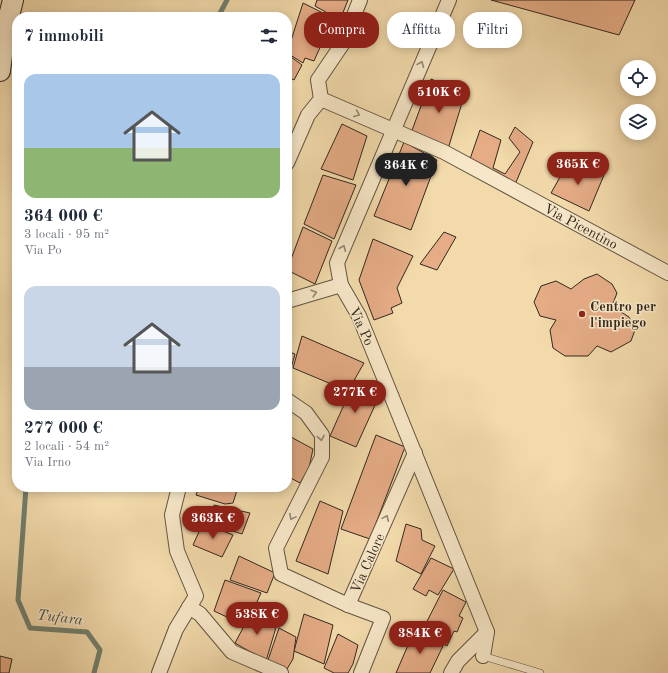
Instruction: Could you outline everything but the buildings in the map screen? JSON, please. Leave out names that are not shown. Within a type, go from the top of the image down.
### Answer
[{"type":"street","points":[[0,71],[5,32],[13,0]]},
{"type":"street","points":[[292,152],[308,115],[321,99],[318,80],[344,43],[360,0]]},
{"type":"street","name":"Via Po","points":[[449,0],[337,263],[340,285],[359,316],[487,632]]},
{"type":"street","name":"Via Picentino","points":[[321,99],[444,152],[668,273]]},
{"type":"street","points":[[292,299],[340,285]]},
{"type":"street","points":[[292,403],[306,413],[322,435],[322,457],[311,482],[276,548],[281,574],[348,605]]},
{"type":"street","name":"Via Calore","points":[[360,673],[383,618],[348,605],[415,453]]},
{"type":"street","points":[[159,673],[176,630],[196,596],[177,551],[172,514],[178,492]]},
{"type":"street","points":[[189,607],[200,614],[232,652],[281,673]]},
{"type":"street","points":[[483,656],[487,632]]},
{"type":"street","points":[[451,673],[458,661],[487,632]]},
{"type":"lane","points":[[483,656],[540,673]]},
{"type":"waterway","name":"Tufara","points":[[221,12],[227,0]]},
{"type":"waterway","name":"Tufara","points":[[26,492],[18,600],[30,628],[87,632],[100,650],[94,673]]},
{"type":"place","name":"Centro per l'impiego","points":[[582,314]]}]
